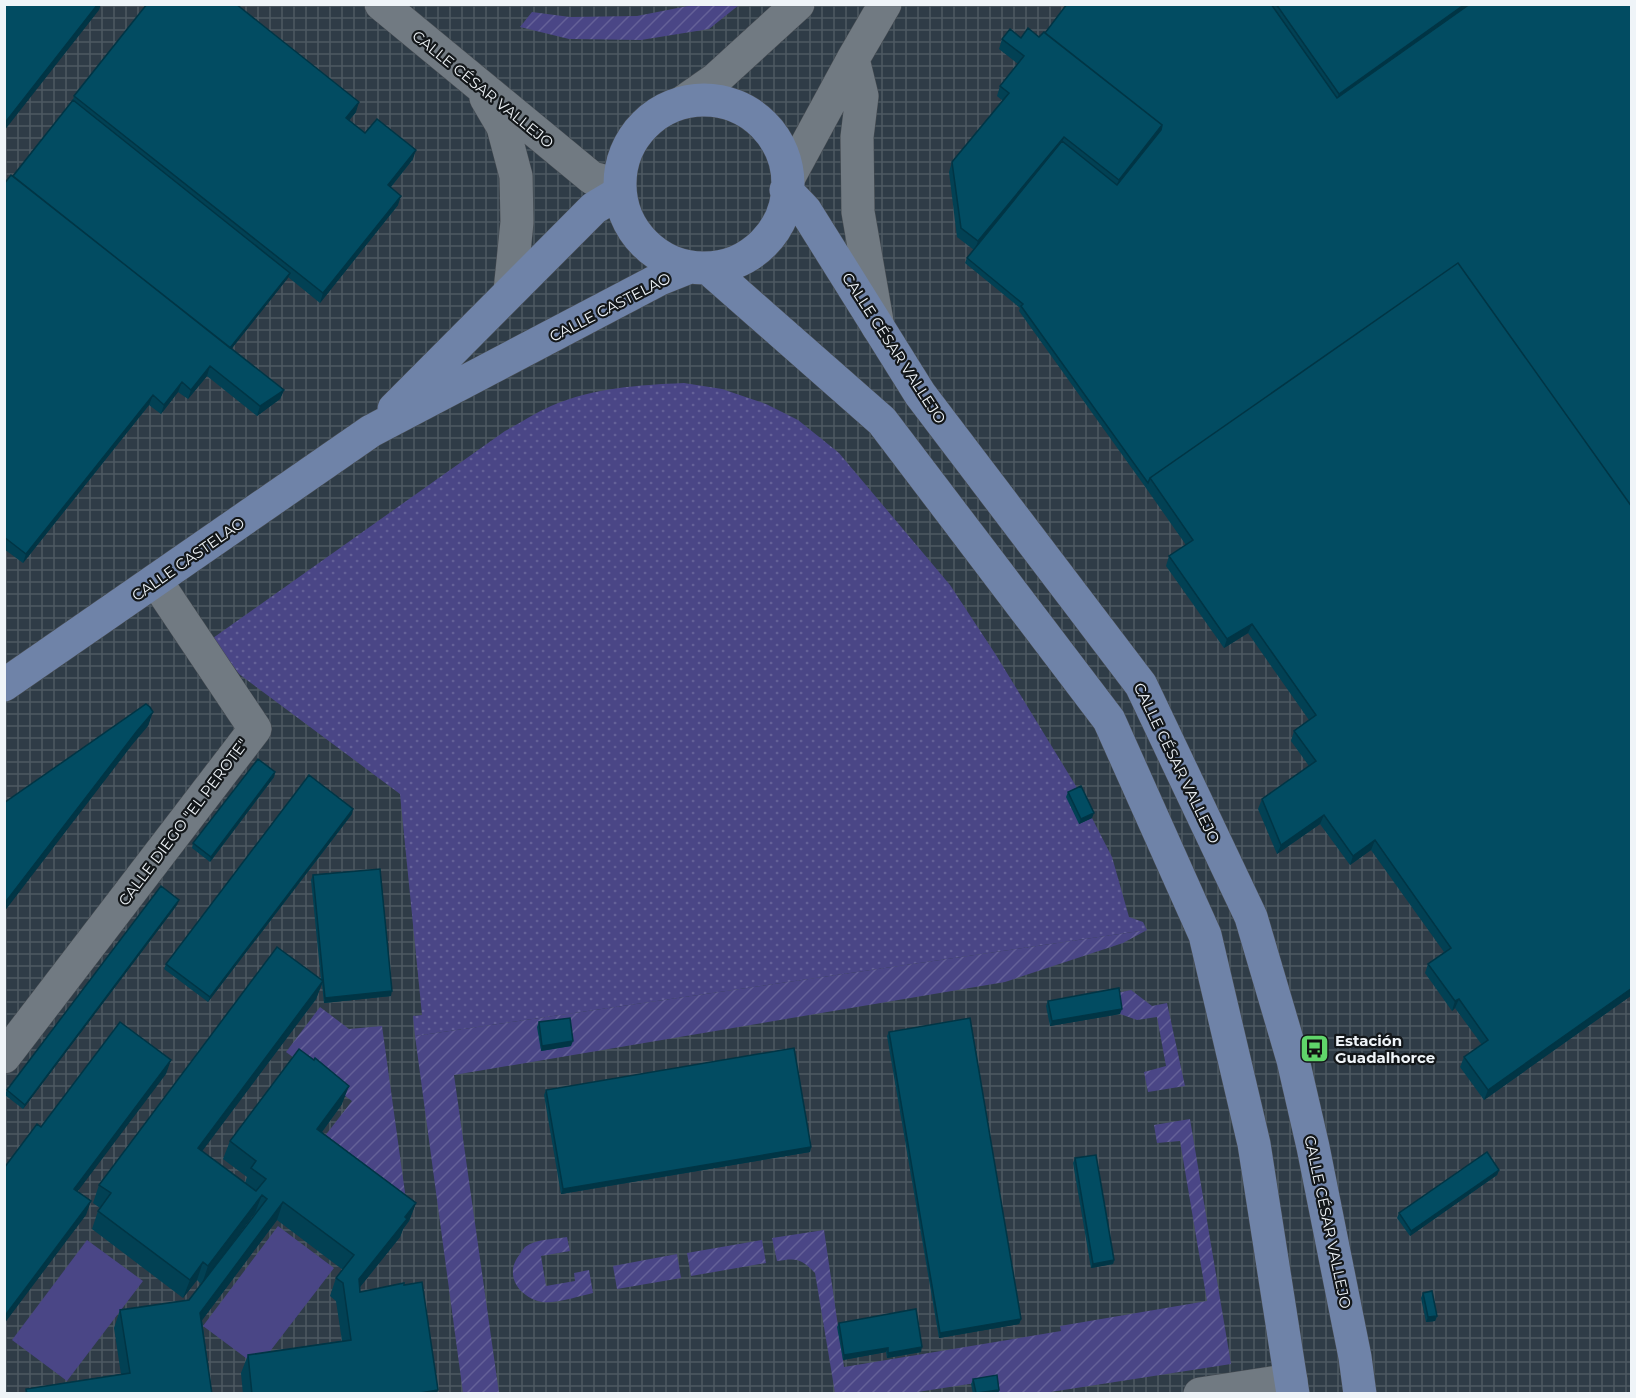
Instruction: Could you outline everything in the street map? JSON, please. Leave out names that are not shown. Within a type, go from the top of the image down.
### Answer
[{"type":"main road","points":[[699,268],[733,263],[755,251],[772,233],[784,211],[787,184],[784,159],[775,140],[762,123],[725,102],[704,99],[683,102],[657,113],[636,132],[623,157],[619,189],[631,227],[656,253],[699,268],[882,421],[1109,720],[1205,934],[1254,1144],[1292,1387]]},
{"type":"main road","name":"CALLE CÉSAR VALLEJO","points":[[787,184],[920,394],[1141,685],[1251,917],[1295,1071],[1353,1345],[1360,1394]]},
{"type":"main road","name":"CALLE CASTELAO","points":[[371,431],[594,208],[619,189]]},
{"type":"main road","name":"CALLE CASTELAO","points":[[4,686],[371,431],[660,279],[699,268]]},
{"type":"street","name":"CALLE CÉSAR VALLEJO","points":[[381,4],[592,178],[619,189]]},
{"type":"street","points":[[683,102],[716,79],[798,4]]},
{"type":"street","points":[[787,184],[853,59],[885,4]]},
{"type":"street","points":[[853,59],[862,96],[857,137],[858,213],[878,328]]},
{"type":"street","points":[[478,84],[503,127],[516,176],[518,222],[510,291]]},
{"type":"street","name":"CALLE DIEGO \"EL PEROTE\"","points":[[4,1057],[255,729],[156,581]]},
{"type":"street","points":[[1200,1394],[1292,1387]]},
{"type":"shaded area","points":[[698,4],[739,5],[709,29],[641,40],[569,39],[520,27],[532,12],[570,17],[637,16]]},
{"type":"shaded area","points":[[5,5],[1631,5],[1631,1393],[5,1393]]},
{"type":"shaded area","points":[[684,383],[722,389],[766,404],[798,420],[839,453],[950,585],[996,655],[1079,791],[1079,824],[1092,818],[1112,857],[1129,917],[1143,922],[1147,930],[415,1036],[413,1016],[422,1015],[400,794],[239,674],[213,638],[505,431],[539,412],[567,400],[599,391]]},
{"type":"shaded area","points":[[1147,930],[1123,943],[1005,982],[454,1075],[499,1393],[463,1393],[415,1036]]},
{"type":"shaded area","points":[[1131,990],[1152,1006],[1167,1003],[1185,1086],[1148,1092],[1144,1072],[1166,1066],[1157,1017],[1137,1020],[1120,1014],[1117,993]]},
{"type":"shaded area","points":[[320,1007],[349,1029],[382,1026],[407,1207],[321,1141],[352,1101],[286,1052]]},
{"type":"shaded area","points":[[1190,1119],[1231,1364],[1044,1393],[997,1393],[995,1380],[911,1393],[835,1393],[815,1273],[798,1260],[777,1261],[772,1238],[824,1230],[844,1367],[1061,1331],[1060,1326],[1207,1301],[1180,1141],[1157,1143],[1154,1125]]},
{"type":"shaded area","points":[[278,1226],[334,1268],[258,1367],[203,1326]]},
{"type":"shaded area","points":[[567,1237],[570,1251],[541,1256],[546,1286],[575,1281],[574,1273],[589,1270],[593,1293],[547,1302],[526,1295],[520,1290],[513,1277],[515,1262],[521,1252],[535,1242]]},
{"type":"shaded area","points":[[87,1240],[143,1281],[67,1381],[12,1340]]},
{"type":"shaded area","points":[[762,1240],[766,1263],[691,1276],[687,1253]]},
{"type":"shaded area","points":[[677,1254],[681,1278],[617,1289],[613,1266]]},
{"type":"building","points":[[4,4],[98,4],[4,124]]},
{"type":"building","points":[[147,4],[236,4],[359,102],[346,118],[365,133],[377,119],[416,150],[388,185],[401,196],[323,293],[74,96]]},
{"type":"building","points":[[1067,4],[1271,4],[1337,98],[1470,4],[1632,4],[1632,507],[1458,263],[1150,478],[1148,483],[1021,306],[1023,304],[967,258],[1062,141],[1117,185],[1161,130],[1162,125],[1045,33]]},
{"type":"building","points":[[1276,4],[1465,4],[1339,94]]},
{"type":"building","points":[[1028,28],[1039,37],[1044,32],[1162,125],[1119,180],[1064,137],[978,241],[961,228],[952,162],[1009,93],[1000,86],[1024,56],[1002,39],[1010,29],[1021,38]]},
{"type":"building","points":[[73,100],[290,273],[230,348],[13,176]]},
{"type":"building","points":[[11,175],[284,390],[260,406],[210,366],[191,390],[182,382],[164,405],[153,395],[26,554],[4,537],[4,184]]},
{"type":"building","points":[[1458,263],[1632,507],[1632,988],[1488,1090],[1464,1057],[1488,1040],[1459,999],[1455,1001],[1428,964],[1451,948],[1375,840],[1353,856],[1324,815],[1281,845],[1262,799],[1316,761],[1294,731],[1316,715],[1252,624],[1227,639],[1169,556],[1193,540],[1150,478]]},
{"type":"building","points":[[146,704],[153,712],[4,904],[4,803]]},
{"type":"building","points":[[258,759],[275,772],[211,857],[193,843]]},
{"type":"building","points":[[309,775],[353,809],[210,997],[166,964]]},
{"type":"building","points":[[1081,786],[1094,813],[1081,819],[1068,792]]},
{"type":"building","points":[[380,869],[392,991],[325,998],[313,875]]},
{"type":"building","points":[[161,886],[179,900],[25,1105],[7,1090]]},
{"type":"building","points":[[277,947],[323,981],[198,1148],[256,1191],[266,1179],[251,1168],[256,1161],[230,1141],[299,1049],[314,1060],[315,1058],[349,1086],[317,1129],[416,1203],[405,1217],[407,1219],[359,1279],[360,1292],[404,1283],[404,1285],[422,1282],[438,1390],[414,1394],[252,1394],[248,1355],[351,1340],[343,1283],[336,1278],[354,1255],[283,1202],[200,1313],[212,1394],[27,1394],[26,1389],[130,1373],[120,1310],[189,1300],[267,1199],[262,1195],[208,1266],[203,1262],[190,1280],[98,1211],[111,1193],[99,1185]]},
{"type":"building","points":[[1119,988],[1122,1009],[1052,1021],[1048,1001]]},
{"type":"building","points":[[570,1018],[573,1041],[542,1046],[539,1022]]},
{"type":"building","points":[[970,1018],[1021,1319],[940,1333],[889,1032]]},
{"type":"building","points":[[120,1022],[171,1060],[74,1189],[91,1201],[4,1317],[4,1168],[37,1124],[41,1127]]},
{"type":"building","points":[[794,1048],[811,1147],[563,1189],[546,1090]]},
{"type":"building","points":[[1487,1152],[1499,1170],[1411,1231],[1399,1213]]},
{"type":"building","points":[[1096,1155],[1114,1260],[1093,1264],[1075,1158]]},
{"type":"building","points":[[1432,1291],[1437,1316],[1428,1317],[1423,1293]]},
{"type":"building","points":[[916,1309],[922,1347],[888,1353],[888,1348],[844,1355],[839,1323]]},
{"type":"building","points":[[997,1375],[999,1390],[976,1393],[973,1379]]},
{"type":"place","name":"Estación Guadalhorce","points":[[1314,1049]]}]
